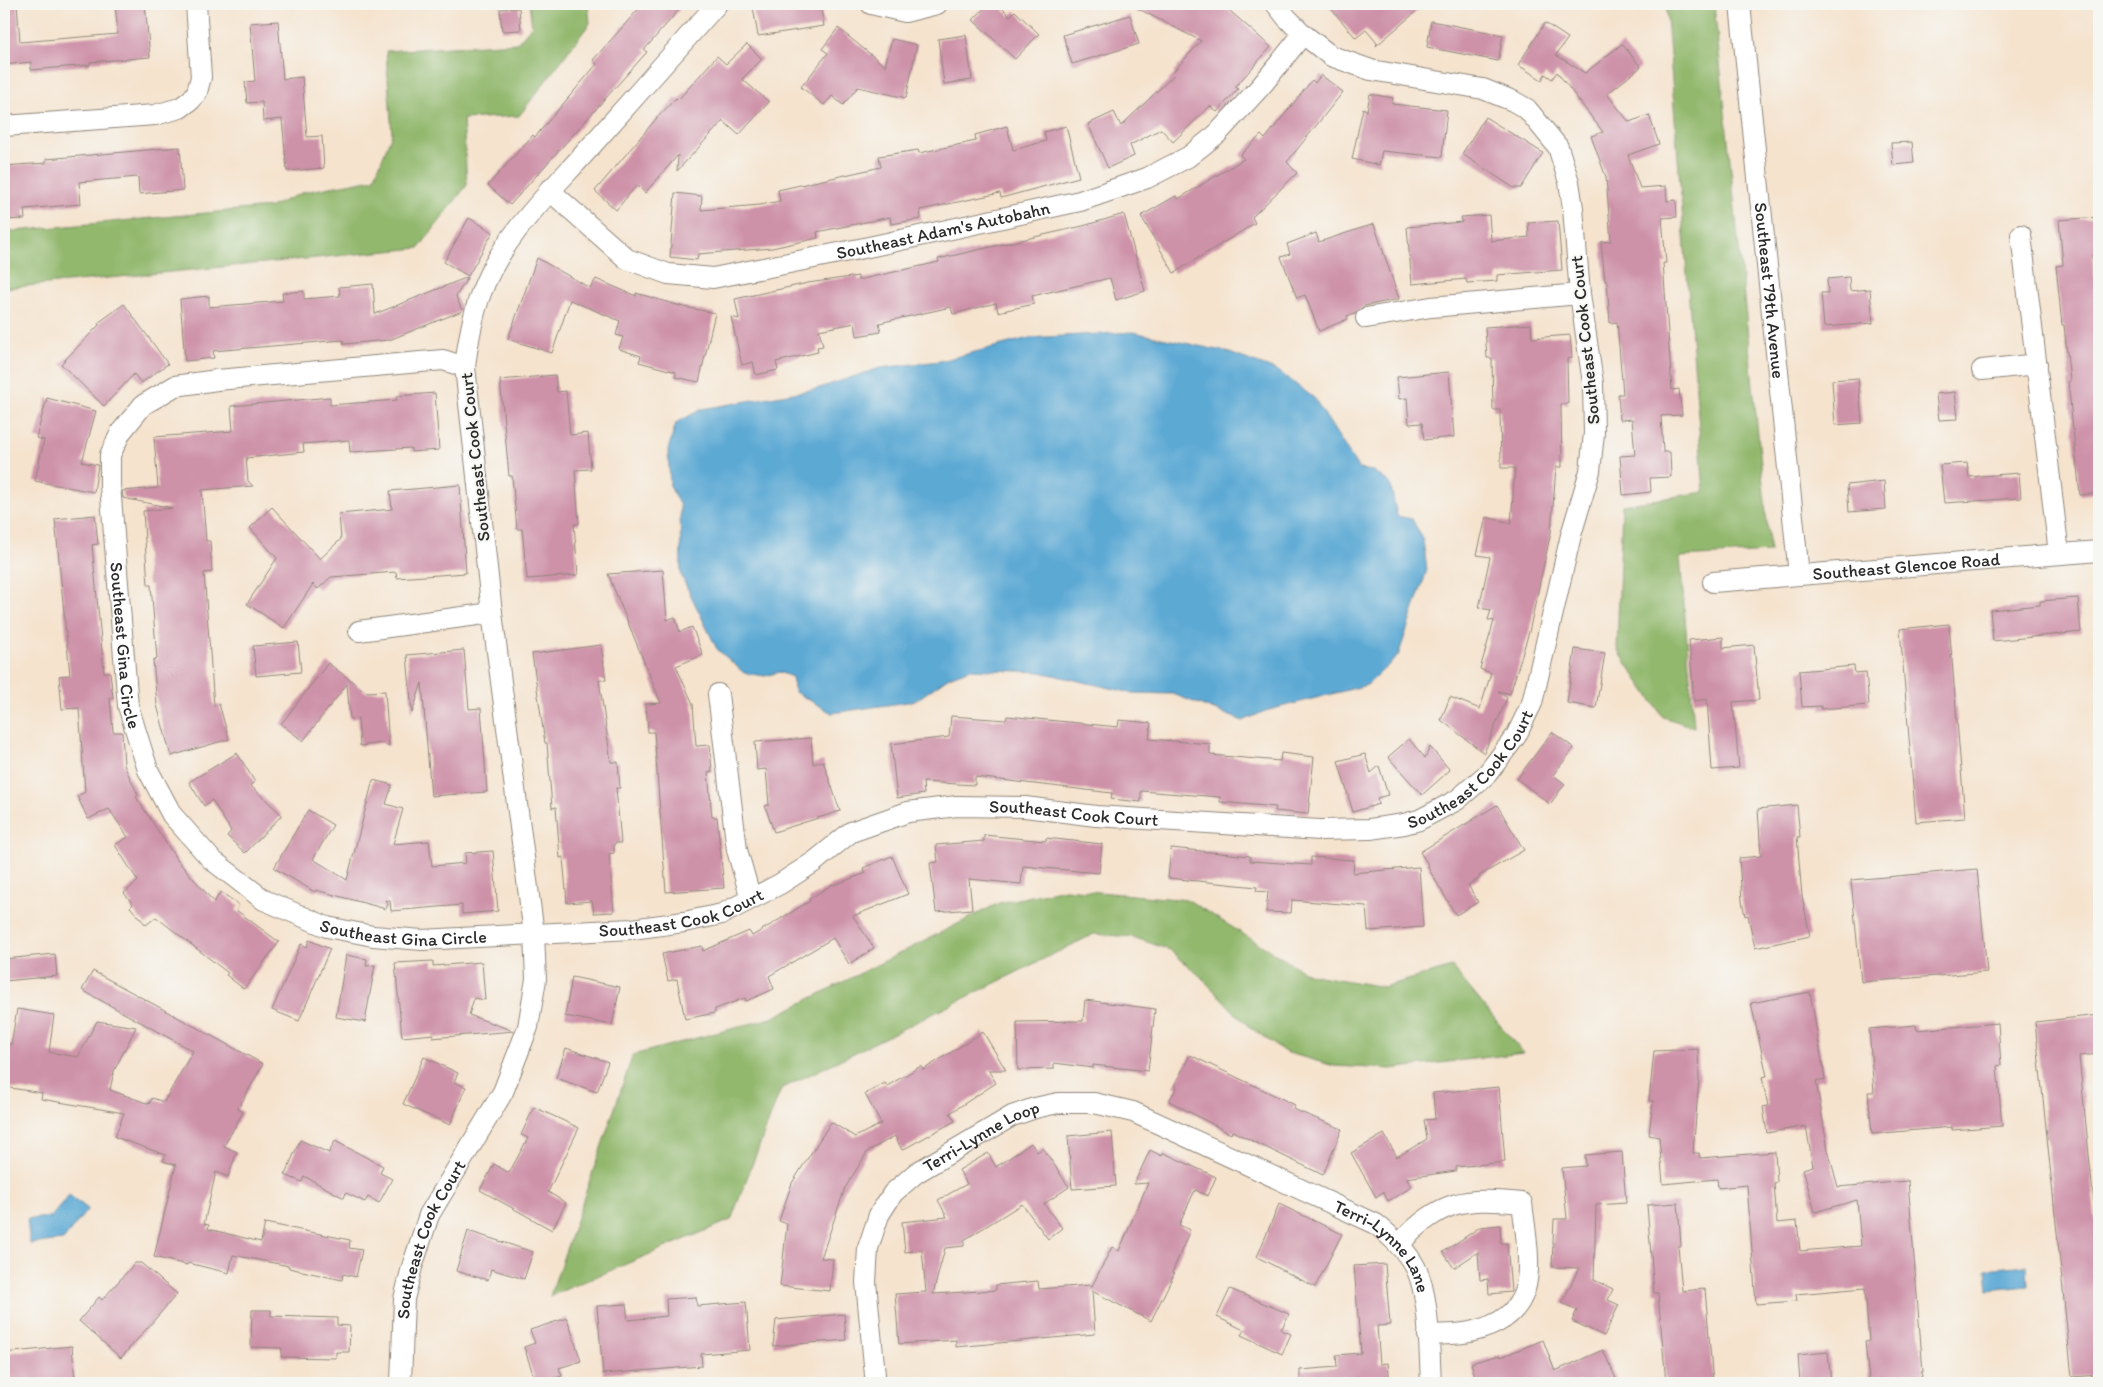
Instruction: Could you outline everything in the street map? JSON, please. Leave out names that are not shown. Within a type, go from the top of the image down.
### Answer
[{"type":"street","points":[[4,126],[155,115],[174,110],[191,100],[197,92],[201,76],[196,4]]},
{"type":"street","name":"Southeast Cook Court","points":[[401,1383],[404,1299],[414,1259],[429,1215],[503,1092],[528,1027],[536,979],[534,934],[492,613],[464,367],[470,330],[481,292],[499,257],[549,190],[717,4]]},
{"type":"street","points":[[870,4],[905,12],[937,4]]},
{"type":"street","name":"Southeast Cook Court","points":[[534,934],[632,929],[684,922],[722,914],[814,862],[851,832],[908,812],[957,806],[1025,808],[1096,816],[1320,830],[1370,829],[1419,820],[1457,800],[1487,774],[1516,736],[1532,703],[1571,535],[1590,471],[1594,433],[1593,383],[1580,294],[1573,208],[1564,162],[1558,147],[1527,109],[1484,89],[1363,67],[1332,56],[1303,34],[1276,4]]},
{"type":"street","name":"Southeast 79th Avenue","points":[[1740,4],[1799,575]]},
{"type":"street","name":"Southeast Adam's Autobahn","points":[[549,190],[627,259],[668,274],[713,278],[864,248],[1080,201],[1147,178],[1188,157],[1217,134],[1262,85],[1303,34]]},
{"type":"street","points":[[2021,235],[2060,554]]},
{"type":"street","points":[[1366,318],[1431,307],[1580,294]]},
{"type":"street","name":"Southeast Gina Circle","points":[[464,367],[443,360],[217,380],[175,386],[143,405],[121,432],[110,455],[110,486],[128,706],[148,770],[172,815],[211,859],[264,900],[328,927],[373,936],[422,940],[534,934]]},
{"type":"street","points":[[1982,370],[2037,364]]},
{"type":"street","name":"Southeast Glencoe Road","points":[[1713,582],[2099,551]]},
{"type":"street","points":[[359,631],[492,613]]},
{"type":"street","points":[[718,694],[737,850],[751,899]]},
{"type":"street","name":"Terri-Lynne Loop","points":[[875,1375],[866,1282],[868,1248],[879,1215],[893,1193],[916,1173],[1012,1116],[1058,1103],[1094,1103],[1133,1112],[1254,1166]]},
{"type":"street","name":"Terri-Lynne Lane","points":[[1254,1166],[1376,1224],[1399,1244],[1414,1264],[1424,1294],[1431,1383]]},
{"type":"street","points":[[1399,1244],[1420,1222],[1448,1205],[1486,1200],[1522,1203],[1528,1249],[1528,1283],[1522,1300],[1514,1310],[1491,1326],[1468,1333],[1428,1335]]},
{"type":"green space","points":[[529,4],[588,4],[590,23],[519,116],[463,119],[467,185],[419,248],[5,288],[4,232],[270,207],[304,192],[374,179],[392,134],[386,51],[517,43],[532,26]]},
{"type":"green space","points":[[1666,4],[1714,4],[1770,552],[1680,557],[1694,727],[1663,717],[1617,649],[1622,505],[1704,492]]},
{"type":"green space","points":[[1065,889],[1188,900],[1308,974],[1384,987],[1452,967],[1523,1053],[1390,1069],[1334,1066],[1285,1052],[1247,1025],[1200,976],[1170,950],[1133,937],[1094,934],[781,1089],[731,1220],[550,1296],[633,1055],[772,1018],[999,903]]},
{"type":"water","points":[[1133,332],[1227,352],[1278,371],[1314,398],[1359,469],[1373,471],[1390,483],[1397,516],[1412,519],[1423,540],[1427,570],[1398,656],[1367,685],[1265,711],[1243,721],[1173,694],[1132,693],[1040,672],[970,669],[949,677],[915,701],[832,713],[795,692],[792,677],[779,672],[765,676],[744,673],[717,649],[681,575],[680,506],[670,486],[668,450],[676,423],[702,409],[816,389],[880,368],[940,361],[1029,338]]},
{"type":"water","points":[[69,1195],[88,1209],[63,1240],[30,1244],[27,1219],[51,1217]]},
{"type":"water","points":[[2027,1265],[2028,1286],[1988,1290],[1986,1269]]},
{"type":"building","points":[[17,4],[20,42],[118,34],[115,4],[145,4],[150,57],[90,62],[90,65],[31,70],[31,62],[4,65],[4,5]]},
{"type":"building","points":[[643,4],[684,4],[644,50],[647,52],[510,205],[488,185],[533,135],[535,137],[597,64],[593,60]]},
{"type":"building","points":[[775,4],[820,4],[824,26],[758,36],[753,7]]},
{"type":"building","points":[[988,4],[998,4],[1010,16],[1015,11],[1039,34],[1015,59],[973,20]]},
{"type":"building","points":[[1129,4],[1222,4],[1271,47],[1235,87],[1238,89],[1217,112],[1210,106],[1173,142],[1161,129],[1130,145],[1134,156],[1108,168],[1088,124],[1114,112],[1121,126],[1175,74],[1173,72],[1201,41]]},
{"type":"building","points":[[1327,4],[1425,4],[1376,46],[1377,43],[1366,30],[1356,38]]},
{"type":"building","points":[[519,8],[521,30],[502,31],[500,9]]},
{"type":"building","points":[[1130,15],[1139,44],[1072,64],[1063,35]]},
{"type":"building","points":[[278,21],[283,79],[302,77],[307,137],[322,136],[324,168],[287,171],[282,119],[263,121],[262,102],[247,103],[245,82],[255,81],[250,23]]},
{"type":"building","points":[[1431,21],[1503,35],[1498,61],[1427,47]]},
{"type":"building","points":[[1545,23],[1568,38],[1556,55],[1585,73],[1622,44],[1641,67],[1607,94],[1629,122],[1649,115],[1659,144],[1628,155],[1640,188],[1666,186],[1667,201],[1676,200],[1677,217],[1662,218],[1666,263],[1663,263],[1672,390],[1679,389],[1682,415],[1661,416],[1663,452],[1670,452],[1671,477],[1650,478],[1651,492],[1623,495],[1620,456],[1635,455],[1632,419],[1620,420],[1618,394],[1623,394],[1617,322],[1610,323],[1607,281],[1605,281],[1601,242],[1611,241],[1606,177],[1591,136],[1603,132],[1557,72],[1552,79],[1545,74],[1542,80],[1518,65]]},
{"type":"building","points":[[838,28],[885,66],[892,39],[917,45],[906,98],[858,87],[843,105],[832,96],[824,105],[801,87],[828,53],[822,49]]},
{"type":"building","points":[[966,35],[972,80],[944,84],[938,39]]},
{"type":"building","points":[[747,44],[762,59],[742,79],[769,102],[739,135],[723,121],[677,171],[678,155],[645,193],[637,185],[616,210],[595,191],[656,119],[676,98],[678,100],[717,56],[726,64]]},
{"type":"building","points":[[1321,75],[1343,92],[1287,162],[1297,173],[1252,217],[1255,223],[1174,273],[1141,216],[1176,196],[1178,199],[1244,159],[1240,155],[1261,135],[1265,139],[1312,80],[1315,83]]},
{"type":"building","points":[[1370,94],[1393,98],[1392,104],[1447,110],[1442,157],[1382,151],[1379,165],[1352,159],[1363,108],[1367,111]]},
{"type":"building","points":[[1485,117],[1543,153],[1521,188],[1514,188],[1462,154]]},
{"type":"building","points":[[1007,126],[1013,150],[1046,141],[1044,132],[1066,126],[1079,177],[1001,198],[1000,193],[920,210],[921,219],[891,224],[890,217],[817,232],[818,238],[772,248],[698,254],[697,260],[670,257],[675,193],[702,196],[701,210],[760,205],[780,201],[778,190],[881,167],[879,156],[918,150],[919,153],[976,141],[975,135]]},
{"type":"building","points":[[1912,142],[1914,163],[1893,165],[1891,143]]},
{"type":"building","points":[[180,147],[183,190],[139,194],[138,177],[79,182],[81,204],[24,209],[25,219],[4,220],[4,166],[46,163],[46,159]]},
{"type":"building","points":[[1124,214],[1145,291],[1116,300],[1110,278],[1032,296],[1034,304],[998,312],[996,303],[953,314],[951,307],[879,323],[881,332],[857,336],[855,323],[819,330],[823,346],[817,347],[818,352],[776,362],[778,370],[756,375],[753,362],[742,365],[731,317],[739,319],[735,299],[808,283],[858,276],[858,280],[939,262],[938,259],[1083,226]]},
{"type":"building","points":[[1489,215],[1491,241],[1529,237],[1528,223],[1558,221],[1562,270],[1497,275],[1497,281],[1467,283],[1466,279],[1412,284],[1407,227],[1462,222],[1461,217]]},
{"type":"building","points":[[2099,217],[2099,254],[2092,255],[2099,322],[2099,493],[2080,495],[2068,381],[2070,381],[2056,266],[2063,265],[2059,220]]},
{"type":"building","points":[[469,218],[493,232],[468,276],[444,262]]},
{"type":"building","points":[[1374,224],[1399,299],[1364,306],[1355,314],[1347,316],[1348,319],[1319,331],[1305,295],[1297,298],[1281,257],[1290,254],[1287,244],[1316,233],[1319,242]]},
{"type":"building","points":[[537,258],[590,288],[596,279],[636,296],[636,293],[684,307],[715,313],[699,382],[675,377],[676,372],[639,362],[641,356],[619,349],[623,337],[616,335],[620,321],[570,300],[552,353],[508,339]]},
{"type":"building","points":[[468,277],[456,296],[462,311],[389,340],[344,344],[343,340],[213,351],[214,358],[185,361],[180,299],[209,296],[209,307],[283,301],[282,293],[304,291],[304,299],[340,296],[339,287],[373,284],[375,314]]},
{"type":"building","points":[[1849,277],[1850,291],[1870,289],[1873,323],[1824,327],[1821,293],[1828,293],[1827,279]]},
{"type":"building","points":[[124,304],[168,364],[141,383],[134,374],[104,406],[61,364],[99,325],[98,323]]},
{"type":"building","points":[[1531,324],[1532,338],[1570,335],[1572,358],[1567,359],[1568,404],[1561,404],[1562,467],[1556,467],[1551,532],[1529,632],[1510,694],[1498,691],[1507,698],[1484,753],[1441,720],[1450,697],[1480,709],[1491,673],[1480,669],[1494,621],[1488,620],[1491,610],[1479,608],[1490,557],[1477,555],[1486,517],[1511,523],[1515,468],[1501,468],[1500,410],[1493,410],[1492,358],[1487,358],[1485,327]]},
{"type":"building","points":[[1449,372],[1454,437],[1424,440],[1422,423],[1409,424],[1407,398],[1399,399],[1397,377]]},
{"type":"building","points":[[555,375],[557,392],[566,391],[570,435],[588,433],[591,469],[575,470],[579,524],[574,524],[578,575],[527,579],[522,529],[517,529],[512,476],[509,476],[500,380]]},
{"type":"building","points":[[1858,378],[1862,423],[1835,425],[1832,380]]},
{"type":"building","points":[[1955,392],[1958,419],[1939,420],[1936,394]]},
{"type":"building","points":[[435,393],[439,450],[411,452],[411,448],[350,452],[349,440],[303,444],[304,452],[246,458],[248,481],[253,486],[202,490],[206,541],[210,541],[212,572],[204,573],[214,706],[219,704],[229,739],[171,756],[157,705],[153,660],[157,659],[151,585],[148,585],[143,511],[172,508],[123,498],[122,491],[158,488],[154,437],[233,431],[231,406],[330,397],[330,405],[397,400],[396,396]]},
{"type":"building","points":[[47,398],[96,411],[82,462],[98,465],[94,492],[35,481],[44,440],[36,438]]},
{"type":"building","points":[[1967,463],[1969,477],[2019,473],[2021,498],[1944,503],[1940,465]]},
{"type":"building","points":[[1884,481],[1886,509],[1849,512],[1847,485]]},
{"type":"building","points":[[460,485],[466,573],[397,578],[396,572],[331,577],[318,589],[313,584],[284,628],[247,604],[277,558],[250,528],[272,507],[320,559],[341,539],[339,514],[392,509],[390,491]]},
{"type":"building","points":[[95,515],[98,544],[92,545],[104,672],[110,672],[113,698],[110,698],[113,732],[122,732],[124,765],[138,795],[136,797],[177,860],[214,902],[221,892],[239,905],[236,910],[279,942],[244,989],[226,975],[228,973],[156,917],[146,925],[130,907],[133,904],[124,893],[138,881],[115,845],[128,837],[109,809],[88,819],[77,796],[85,792],[79,708],[62,709],[59,676],[70,675],[55,519]]},
{"type":"building","points":[[663,570],[667,620],[675,617],[680,632],[692,627],[703,655],[676,666],[693,704],[696,746],[710,745],[712,772],[708,772],[712,817],[717,817],[724,888],[666,892],[654,732],[648,732],[646,704],[661,703],[608,574]]},
{"type":"building","points":[[2078,598],[2081,632],[1993,641],[1990,610],[2040,605],[2040,601]]},
{"type":"building","points":[[1949,624],[1965,818],[1916,822],[1900,629]]},
{"type":"building","points":[[1723,637],[1723,648],[1754,645],[1759,700],[1733,702],[1739,768],[1712,770],[1707,699],[1694,701],[1689,640]]},
{"type":"building","points":[[298,642],[301,672],[256,676],[253,646]]},
{"type":"building","points":[[601,645],[606,680],[599,680],[611,762],[618,762],[620,788],[616,788],[621,843],[614,843],[614,853],[609,854],[614,912],[594,913],[592,901],[567,903],[563,857],[560,858],[556,807],[552,808],[547,743],[545,743],[532,654]]},
{"type":"building","points":[[1575,649],[1605,653],[1596,708],[1567,703]]},
{"type":"building","points":[[464,650],[469,709],[481,708],[487,792],[431,796],[422,683],[412,713],[407,655]]},
{"type":"building","points":[[328,663],[366,692],[385,691],[389,746],[382,743],[360,746],[358,718],[350,719],[347,684],[303,741],[281,724]]},
{"type":"building","points":[[1854,666],[1855,673],[1866,672],[1869,705],[1821,709],[1821,706],[1802,707],[1799,671]]},
{"type":"building","points":[[951,716],[1006,720],[1007,716],[1118,727],[1119,720],[1151,723],[1149,739],[1210,744],[1210,755],[1280,761],[1281,753],[1314,757],[1308,814],[1275,811],[1276,807],[1220,802],[1220,797],[1141,791],[1141,802],[1111,799],[1112,793],[975,777],[975,785],[923,782],[924,794],[897,798],[891,744],[949,737]]},
{"type":"building","points":[[1552,732],[1574,748],[1553,775],[1565,784],[1550,804],[1517,779]]},
{"type":"building","points":[[811,738],[813,764],[823,761],[840,811],[774,832],[765,806],[769,805],[766,769],[757,770],[755,742]]},
{"type":"building","points":[[1409,739],[1425,758],[1430,747],[1450,770],[1422,795],[1388,757]]},
{"type":"building","points":[[237,753],[255,782],[250,785],[282,815],[245,853],[227,836],[231,831],[212,800],[204,806],[189,782]]},
{"type":"building","points":[[1365,754],[1371,773],[1379,766],[1388,795],[1377,798],[1379,804],[1353,812],[1338,761]]},
{"type":"building","points":[[373,780],[392,785],[386,804],[403,809],[393,844],[429,841],[432,866],[466,863],[465,853],[493,851],[498,911],[462,914],[462,905],[391,911],[390,901],[385,900],[388,904],[386,909],[316,890],[315,892],[274,868],[308,810],[333,825],[313,859],[347,880]]},
{"type":"building","points":[[1497,805],[1524,850],[1479,876],[1480,878],[1468,885],[1478,902],[1456,915],[1420,852]]},
{"type":"building","points":[[1797,805],[1800,837],[1797,837],[1802,896],[1810,936],[1755,948],[1748,915],[1745,916],[1742,901],[1739,858],[1761,856],[1758,809]]},
{"type":"building","points":[[984,835],[1046,841],[1046,838],[1102,844],[1099,873],[1023,866],[1021,884],[969,879],[972,909],[936,912],[930,863],[938,862],[936,845],[984,841]]},
{"type":"building","points":[[1171,848],[1250,856],[1250,861],[1311,865],[1311,857],[1354,860],[1353,873],[1419,867],[1423,927],[1368,931],[1366,906],[1292,900],[1291,913],[1266,912],[1268,892],[1256,891],[1257,887],[1168,878]]},
{"type":"building","points":[[892,856],[908,894],[853,916],[874,948],[849,964],[833,938],[769,976],[774,989],[746,1001],[745,998],[715,1009],[715,1013],[685,1019],[677,979],[668,981],[662,954],[702,946],[703,951],[749,931],[752,936],[810,901],[809,899],[833,884],[866,873],[863,868]]},
{"type":"building","points":[[1977,869],[1987,972],[1861,982],[1851,880]]},
{"type":"building","points":[[309,940],[330,949],[299,1021],[272,1010],[301,944],[307,947]]},
{"type":"building","points":[[55,954],[57,976],[4,981],[4,959]]},
{"type":"building","points":[[346,955],[367,959],[366,966],[375,965],[365,1022],[336,1017]]},
{"type":"building","points":[[433,961],[433,966],[482,962],[485,1000],[474,998],[469,1015],[514,1031],[432,1038],[434,1034],[402,1037],[395,963]]},
{"type":"building","points":[[93,971],[263,1064],[238,1109],[243,1112],[224,1146],[237,1152],[228,1177],[216,1172],[204,1224],[209,1225],[208,1229],[261,1242],[265,1223],[350,1240],[349,1248],[362,1250],[356,1277],[343,1274],[342,1280],[289,1268],[289,1266],[233,1255],[229,1273],[154,1257],[176,1165],[163,1161],[166,1155],[115,1137],[124,1113],[41,1099],[42,1093],[4,1087],[4,1044],[11,1045],[17,1009],[54,1015],[49,1052],[78,1057],[97,1021],[136,1027],[114,1071],[110,1090],[149,1104],[152,1098],[164,1102],[193,1051],[82,990]]},
{"type":"building","points":[[572,977],[620,987],[612,1025],[565,1016]]},
{"type":"building","points":[[1810,992],[1825,1079],[1816,1081],[1828,1150],[1838,1187],[1908,1181],[1922,1377],[1869,1381],[1865,1342],[1869,1341],[1865,1288],[1796,1294],[1797,1301],[1756,1304],[1747,1185],[1718,1188],[1717,1179],[1663,1184],[1659,1137],[1649,1135],[1653,1101],[1649,1101],[1654,1051],[1698,1049],[1699,1079],[1693,1153],[1699,1153],[1700,1158],[1775,1152],[1777,1182],[1774,1183],[1777,1223],[1797,1221],[1800,1251],[1861,1246],[1857,1200],[1815,1212],[1803,1169],[1813,1166],[1806,1126],[1767,1133],[1763,1107],[1768,1106],[1762,1077],[1767,1076],[1751,1003]]},
{"type":"building","points":[[1085,1000],[1155,1009],[1148,1071],[1093,1065],[1093,1068],[1054,1063],[1054,1069],[1018,1070],[1017,1022],[1083,1021]]},
{"type":"building","points":[[2099,1015],[2099,1054],[2079,1056],[2099,1254],[2099,1375],[2072,1377],[2035,1022]]},
{"type":"building","points":[[1998,1023],[2001,1065],[1997,1066],[2002,1126],[1952,1130],[1952,1127],[1872,1134],[1868,1092],[1874,1092],[1869,1029],[1916,1025],[1917,1030]]},
{"type":"building","points":[[983,1032],[1006,1070],[988,1070],[996,1083],[950,1113],[955,1121],[902,1150],[895,1136],[868,1151],[845,1188],[821,1258],[833,1259],[830,1291],[780,1286],[787,1224],[779,1221],[792,1183],[831,1122],[855,1137],[881,1124],[865,1094],[885,1083],[887,1086],[921,1066],[923,1070]]},
{"type":"building","points":[[566,1048],[608,1062],[597,1092],[556,1078]]},
{"type":"building","points":[[1190,1055],[1295,1105],[1293,1109],[1342,1129],[1323,1175],[1232,1131],[1231,1134],[1169,1101],[1177,1087],[1174,1086]]},
{"type":"building","points":[[424,1057],[458,1073],[454,1082],[466,1087],[450,1125],[403,1104]]},
{"type":"building","points":[[1499,1087],[1505,1162],[1456,1167],[1456,1171],[1406,1178],[1412,1187],[1388,1201],[1383,1192],[1376,1197],[1351,1153],[1384,1134],[1397,1157],[1427,1139],[1424,1120],[1435,1119],[1433,1093]]},
{"type":"building","points":[[534,1107],[579,1128],[548,1192],[566,1203],[552,1230],[480,1190],[494,1164],[509,1173],[528,1138],[521,1135]]},
{"type":"building","points":[[1112,1132],[1116,1186],[1072,1189],[1068,1136]]},
{"type":"building","points":[[300,1140],[329,1153],[335,1141],[383,1166],[380,1173],[392,1179],[379,1203],[368,1197],[365,1202],[346,1193],[344,1198],[304,1176],[302,1182],[285,1175]]},
{"type":"building","points":[[1031,1143],[1037,1152],[1043,1148],[1069,1187],[1044,1204],[1062,1228],[1048,1239],[1022,1204],[964,1240],[964,1246],[945,1248],[933,1294],[996,1290],[996,1285],[1038,1281],[1039,1289],[1091,1285],[1091,1288],[1112,1247],[1119,1251],[1148,1183],[1134,1184],[1150,1150],[1162,1156],[1164,1153],[1216,1177],[1208,1196],[1195,1190],[1179,1225],[1190,1230],[1172,1273],[1174,1274],[1151,1321],[1092,1291],[1095,1334],[956,1347],[956,1340],[899,1344],[895,1294],[926,1292],[922,1250],[905,1252],[902,1222],[947,1217],[938,1200],[967,1184],[959,1170],[988,1153],[996,1167]]},
{"type":"building","points":[[1622,1152],[1626,1203],[1596,1205],[1594,1280],[1613,1289],[1608,1300],[1619,1305],[1604,1336],[1572,1321],[1577,1310],[1562,1303],[1579,1268],[1552,1267],[1554,1219],[1567,1219],[1562,1168],[1586,1166],[1585,1155]]},
{"type":"building","points":[[1678,1203],[1681,1246],[1678,1246],[1682,1291],[1705,1289],[1713,1383],[1666,1383],[1658,1293],[1654,1293],[1647,1205]]},
{"type":"building","points":[[1279,1204],[1342,1234],[1315,1287],[1257,1257]]},
{"type":"building","points":[[1500,1225],[1501,1243],[1507,1243],[1511,1292],[1489,1294],[1488,1279],[1480,1280],[1478,1252],[1454,1268],[1443,1252],[1480,1227]]},
{"type":"building","points":[[468,1231],[533,1252],[524,1279],[491,1269],[488,1280],[456,1271]]},
{"type":"building","points":[[135,1263],[141,1263],[177,1294],[121,1358],[79,1321],[99,1297],[102,1300]]},
{"type":"building","points":[[1385,1264],[1390,1325],[1377,1326],[1380,1364],[1388,1363],[1390,1383],[1300,1383],[1300,1370],[1337,1367],[1336,1355],[1361,1353],[1354,1266]]},
{"type":"building","points":[[1230,1289],[1289,1314],[1281,1330],[1291,1334],[1282,1354],[1241,1335],[1244,1330],[1217,1317]]},
{"type":"building","points":[[696,1297],[697,1306],[746,1302],[750,1350],[701,1354],[702,1366],[603,1374],[597,1306],[626,1304],[628,1320],[667,1316],[666,1299]]},
{"type":"building","points":[[252,1310],[271,1310],[271,1316],[337,1318],[337,1325],[350,1326],[349,1352],[336,1352],[336,1358],[281,1357],[282,1348],[251,1347]]},
{"type":"building","points":[[844,1314],[846,1340],[773,1346],[776,1320]]},
{"type":"building","points":[[567,1318],[581,1361],[559,1368],[562,1376],[536,1383],[524,1347],[535,1343],[530,1330]]},
{"type":"building","points":[[1543,1340],[1555,1371],[1603,1350],[1618,1383],[1477,1383],[1471,1363],[1500,1355],[1501,1357]]},
{"type":"building","points":[[72,1346],[75,1380],[62,1381],[63,1383],[7,1383],[4,1353]]},
{"type":"building","points":[[1828,1352],[1831,1383],[1800,1383],[1798,1355]]}]
